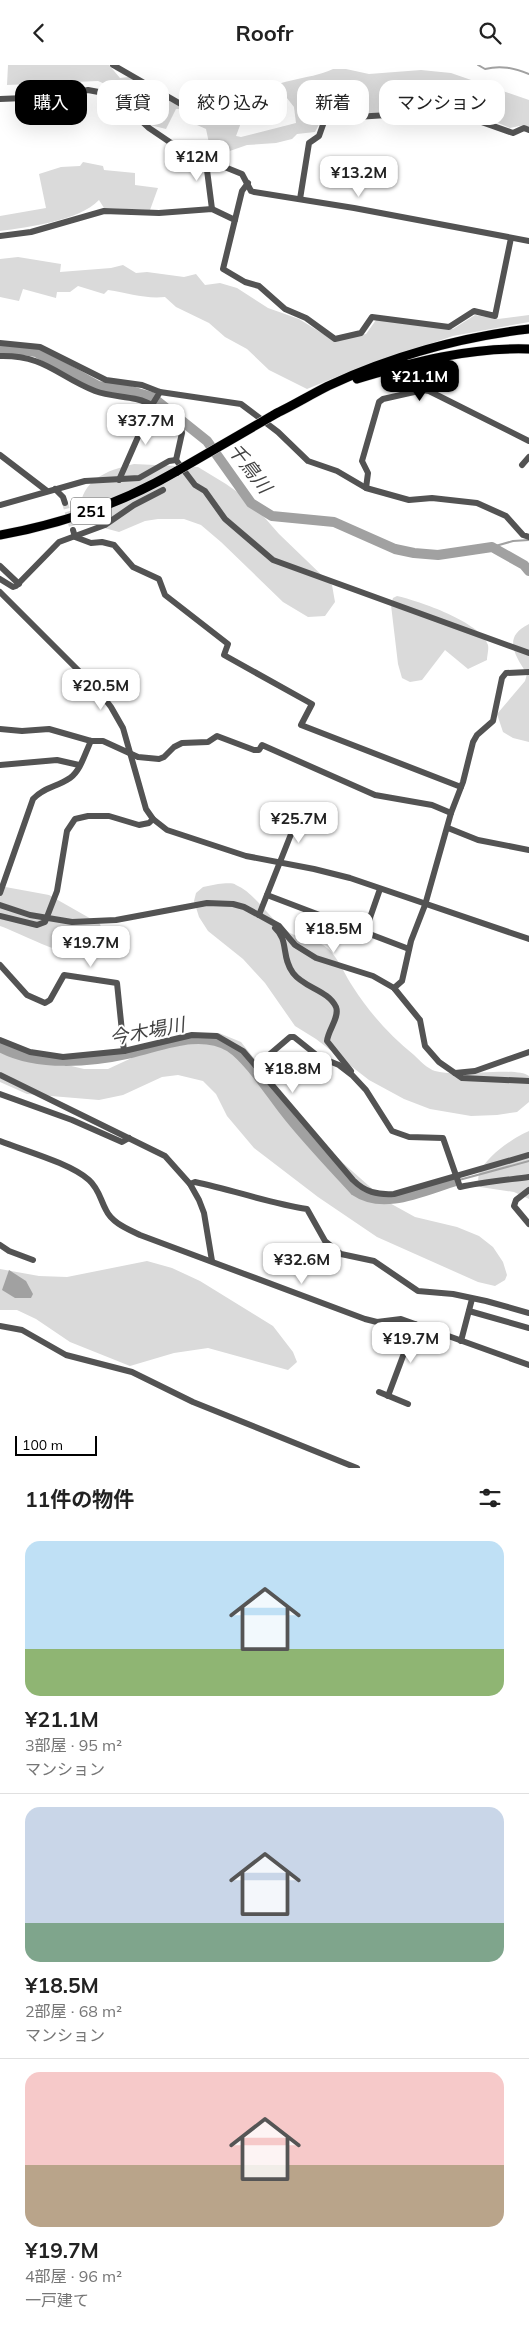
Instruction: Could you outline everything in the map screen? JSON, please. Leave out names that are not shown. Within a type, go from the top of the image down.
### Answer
[{"type":"highway","points":[[301,401],[350,376],[407,356],[474,338],[529,329]]},
{"type":"highway","points":[[301,401],[358,379],[414,363],[471,352],[529,349]]},
{"type":"highway","name":"251","points":[[0,535],[38,527],[98,508],[150,486],[301,401]]},
{"type":"street","points":[[113,65],[179,103]]},
{"type":"street","points":[[0,99],[50,97],[88,90],[104,93],[119,101],[162,139],[194,156],[242,174],[254,192],[354,207],[529,241]]},
{"type":"street","points":[[300,199],[309,143],[319,136],[325,119],[387,115],[422,101],[513,133],[524,128],[529,130]]},
{"type":"street","points":[[194,156],[207,170],[212,209]]},
{"type":"street","points":[[248,183],[242,191],[223,269],[244,282],[259,286],[285,309],[306,317],[335,339],[361,333],[372,317],[449,327],[474,311],[495,315],[511,238]]},
{"type":"street","points":[[0,235],[31,232],[104,211],[159,213],[212,209],[235,220]]},
{"type":"street","points":[[0,343],[40,347],[97,378],[142,385],[159,393],[245,405],[261,420],[278,431],[308,461],[337,471],[366,488],[409,500],[432,498],[477,503],[506,515],[523,535],[529,537]]},
{"type":"street","points":[[0,356],[26,357],[37,360],[97,392],[138,399],[152,404],[181,427],[182,433],[176,461]]},
{"type":"street","points":[[366,488],[368,473],[362,461],[379,402],[383,399],[423,390],[430,391],[529,441]]},
{"type":"street","points":[[119,480],[152,404],[159,393]]},
{"type":"street","points":[[0,455],[48,491]]},
{"type":"street","points":[[522,465],[529,457]]},
{"type":"street","points":[[0,505],[85,481],[139,478],[169,461],[176,461]]},
{"type":"street","points":[[176,461],[195,485],[205,491],[225,519],[273,560],[358,592],[440,619],[529,653]]},
{"type":"street","points":[[55,489],[65,503]]},
{"type":"street","points":[[0,579],[13,587],[59,542],[74,534],[105,525],[134,505],[163,490]]},
{"type":"street","points":[[74,534],[91,543],[102,542],[114,545],[134,567],[159,579],[165,595],[228,644],[224,655],[312,704],[301,725],[461,787]]},
{"type":"street","points":[[0,566],[19,583]]},
{"type":"street","points":[[0,592],[98,690],[111,707],[122,728],[131,754],[142,800],[153,819],[167,830],[198,842],[246,856],[314,869],[529,939]]},
{"type":"street","points":[[394,989],[402,981],[451,813],[461,787],[472,742],[493,721],[502,678],[506,673],[529,672]]},
{"type":"street","points":[[0,729],[22,731],[50,729],[91,741],[103,741],[131,754],[146,758],[162,759],[177,745],[208,742],[217,736],[254,750],[259,750],[262,745],[375,795],[432,805],[451,813]]},
{"type":"street","points":[[0,893],[33,799],[44,789],[70,778],[91,741]]},
{"type":"street","points":[[0,765],[57,760],[79,765]]},
{"type":"street","points":[[0,916],[37,925],[45,922],[56,891],[67,831],[72,821],[80,817],[109,816],[139,825],[148,823],[153,819]]},
{"type":"street","points":[[259,915],[298,819]]},
{"type":"street","points":[[448,828],[478,840],[529,850]]},
{"type":"street","points":[[365,932],[380,889]]},
{"type":"street","points":[[267,895],[410,949]]},
{"type":"street","points":[[0,905],[30,915],[72,923],[116,921],[174,909],[220,903],[244,907],[282,928],[296,945],[316,958],[373,976],[394,989],[420,1020],[425,1046],[439,1062],[462,1078],[529,1081]]},
{"type":"street","points":[[272,922],[283,937],[285,957],[295,975],[326,996],[336,1007],[337,1013],[327,1041],[352,1075]]},
{"type":"street","points":[[0,965],[27,995],[45,1003],[50,1000],[64,975],[118,983],[124,1051]]},
{"type":"street","points":[[0,1040],[16,1048],[46,1056],[63,1057],[124,1051],[192,1035],[217,1036],[236,1045],[256,1066],[353,1181],[368,1191],[377,1194],[394,1194],[457,1179],[529,1155]]},
{"type":"street","points":[[256,1066],[290,1037],[294,1037],[319,1057],[339,1065],[352,1075],[366,1090],[392,1131],[409,1137],[443,1138],[460,1187],[486,1181],[497,1182],[529,1177]]},
{"type":"street","points":[[455,1073],[475,1071],[529,1052]]},
{"type":"street","points":[[0,1075],[165,1156],[190,1184],[204,1213],[212,1261]]},
{"type":"street","points":[[0,1093],[122,1142],[129,1137]]},
{"type":"street","points":[[0,1141],[78,1172],[89,1179],[100,1193],[106,1211],[124,1227],[265,1283],[365,1319],[378,1322],[401,1319],[529,1365]]},
{"type":"street","points":[[190,1184],[195,1182],[232,1190],[283,1205],[307,1209],[325,1241],[341,1254],[349,1258],[374,1261],[418,1291],[441,1292],[486,1301],[529,1313]]},
{"type":"street","points":[[529,1190],[516,1200],[514,1206],[529,1224]]},
{"type":"street","points":[[0,1245],[9,1251],[33,1259]]},
{"type":"street","points":[[461,1341],[472,1299]]},
{"type":"street","points":[[469,1311],[529,1328]]},
{"type":"street","points":[[388,1396],[415,1324]]},
{"type":"street","points":[[0,1326],[22,1331],[66,1355],[132,1372],[193,1402],[357,1468]]},
{"type":"street","points":[[379,1393],[408,1404]]},
{"type":"shaded area","points":[[8,65],[109,65],[120,78],[129,77],[134,80],[15,80],[15,85],[7,85]]},
{"type":"shaded area","points":[[333,69],[346,69],[369,74],[421,70],[451,73],[471,80],[379,80],[379,112],[369,113],[369,80],[297,80],[297,125],[319,125],[315,132],[297,134],[292,139],[276,143],[247,145],[224,153],[208,154],[206,145],[209,143],[206,129],[197,125],[240,125],[236,136],[241,137],[296,123],[294,107],[287,98],[287,82]]},
{"type":"shaded area","points":[[505,92],[529,100],[529,127],[524,125],[510,128],[503,125],[505,125]]},
{"type":"shaded area","points":[[169,99],[179,105],[179,109],[176,109],[169,123]]},
{"type":"shaded area","points":[[150,125],[168,125],[166,129]]},
{"type":"shaded area","points":[[83,162],[103,166],[104,170],[135,173],[135,185],[158,188],[150,210],[104,208],[99,200],[79,213],[66,218],[0,231],[0,216],[46,208],[39,174],[61,167],[80,166]]},
{"type":"shaded area","points":[[18,257],[61,264],[60,272],[111,268],[123,265],[136,273],[147,272],[184,277],[196,274],[205,285],[220,283],[237,288],[268,308],[299,319],[333,340],[366,334],[376,320],[453,329],[475,315],[498,319],[529,315],[529,322],[453,336],[356,369],[307,389],[269,370],[247,349],[225,337],[209,323],[176,307],[165,297],[143,296],[108,290],[104,294],[78,286],[70,292],[57,292],[56,298],[23,289],[19,301],[0,297],[0,259]]},
{"type":"shaded area","points":[[134,464],[198,467],[250,501],[279,534],[332,585],[335,602],[325,616],[308,617],[283,602],[201,525],[184,519],[158,519],[145,521],[119,532],[86,523],[80,517],[80,505],[88,487],[95,480],[112,470]]},
{"type":"shaded area","points":[[397,596],[434,608],[474,628],[483,636],[488,645],[487,660],[468,669],[445,650],[422,680],[410,682],[402,678],[398,664],[391,605],[393,598]]},
{"type":"shaded area","points":[[529,624],[529,742],[513,738],[503,732],[497,714],[525,681],[527,674],[515,653],[513,641],[521,629]]},
{"type":"shaded area","points":[[218,884],[234,884],[244,889],[276,922],[290,933],[318,942],[328,949],[336,958],[366,1005],[388,1032],[432,1070],[445,1073],[522,1073],[529,1076],[529,1102],[517,1112],[471,1116],[430,1109],[404,1099],[369,1080],[316,1039],[295,1026],[265,983],[243,959],[208,931],[199,917],[194,901],[196,893],[203,887]]},
{"type":"shaded area","points":[[0,886],[49,895],[100,924],[105,943],[102,954],[95,958],[69,954],[0,926]]},
{"type":"shaded area","points":[[193,1033],[219,1033],[241,1042],[309,1127],[343,1163],[386,1201],[415,1217],[457,1227],[479,1236],[493,1247],[503,1262],[507,1275],[505,1280],[495,1286],[478,1282],[377,1237],[318,1197],[254,1148],[227,1116],[216,1094],[203,1081],[178,1075],[162,1077],[123,1095],[99,1100],[27,1094],[0,1082],[0,1049],[84,1069],[108,1069],[177,1037]]},
{"type":"shaded area","points":[[529,1131],[529,1199],[514,1192],[480,1187],[478,1179],[486,1162],[503,1147]]},
{"type":"shaded area","points":[[147,1261],[172,1268],[200,1281],[273,1326],[293,1352],[297,1362],[288,1370],[208,1348],[174,1353],[130,1366],[70,1342],[36,1319],[17,1310],[0,1310],[0,1269],[39,1276],[67,1277]]},
{"type":"shaded area","points":[[9,1270],[26,1281],[33,1294],[31,1298],[15,1298],[2,1290]]},
{"type":"waterway","points":[[478,65],[485,69],[507,68],[529,74]]},
{"type":"waterway","name":"千鳥川","points":[[0,350],[36,352],[98,386],[131,391],[152,397],[207,441],[251,503],[272,516],[334,522],[395,549],[414,553],[438,555],[492,547],[524,565],[529,571]]},
{"type":"waterway","points":[[492,547],[513,541],[529,540]]},
{"type":"waterway","name":"今木場川","points":[[0,1047],[30,1058],[64,1061],[99,1059],[194,1039],[218,1042],[238,1053],[297,1127],[355,1191],[366,1197],[392,1199],[405,1197],[456,1181]]},
{"type":"waterway","name":"今木場川","points":[[459,1180],[529,1161]]},
{"type":"tunnel","points":[[65,503],[73,530]]}]
